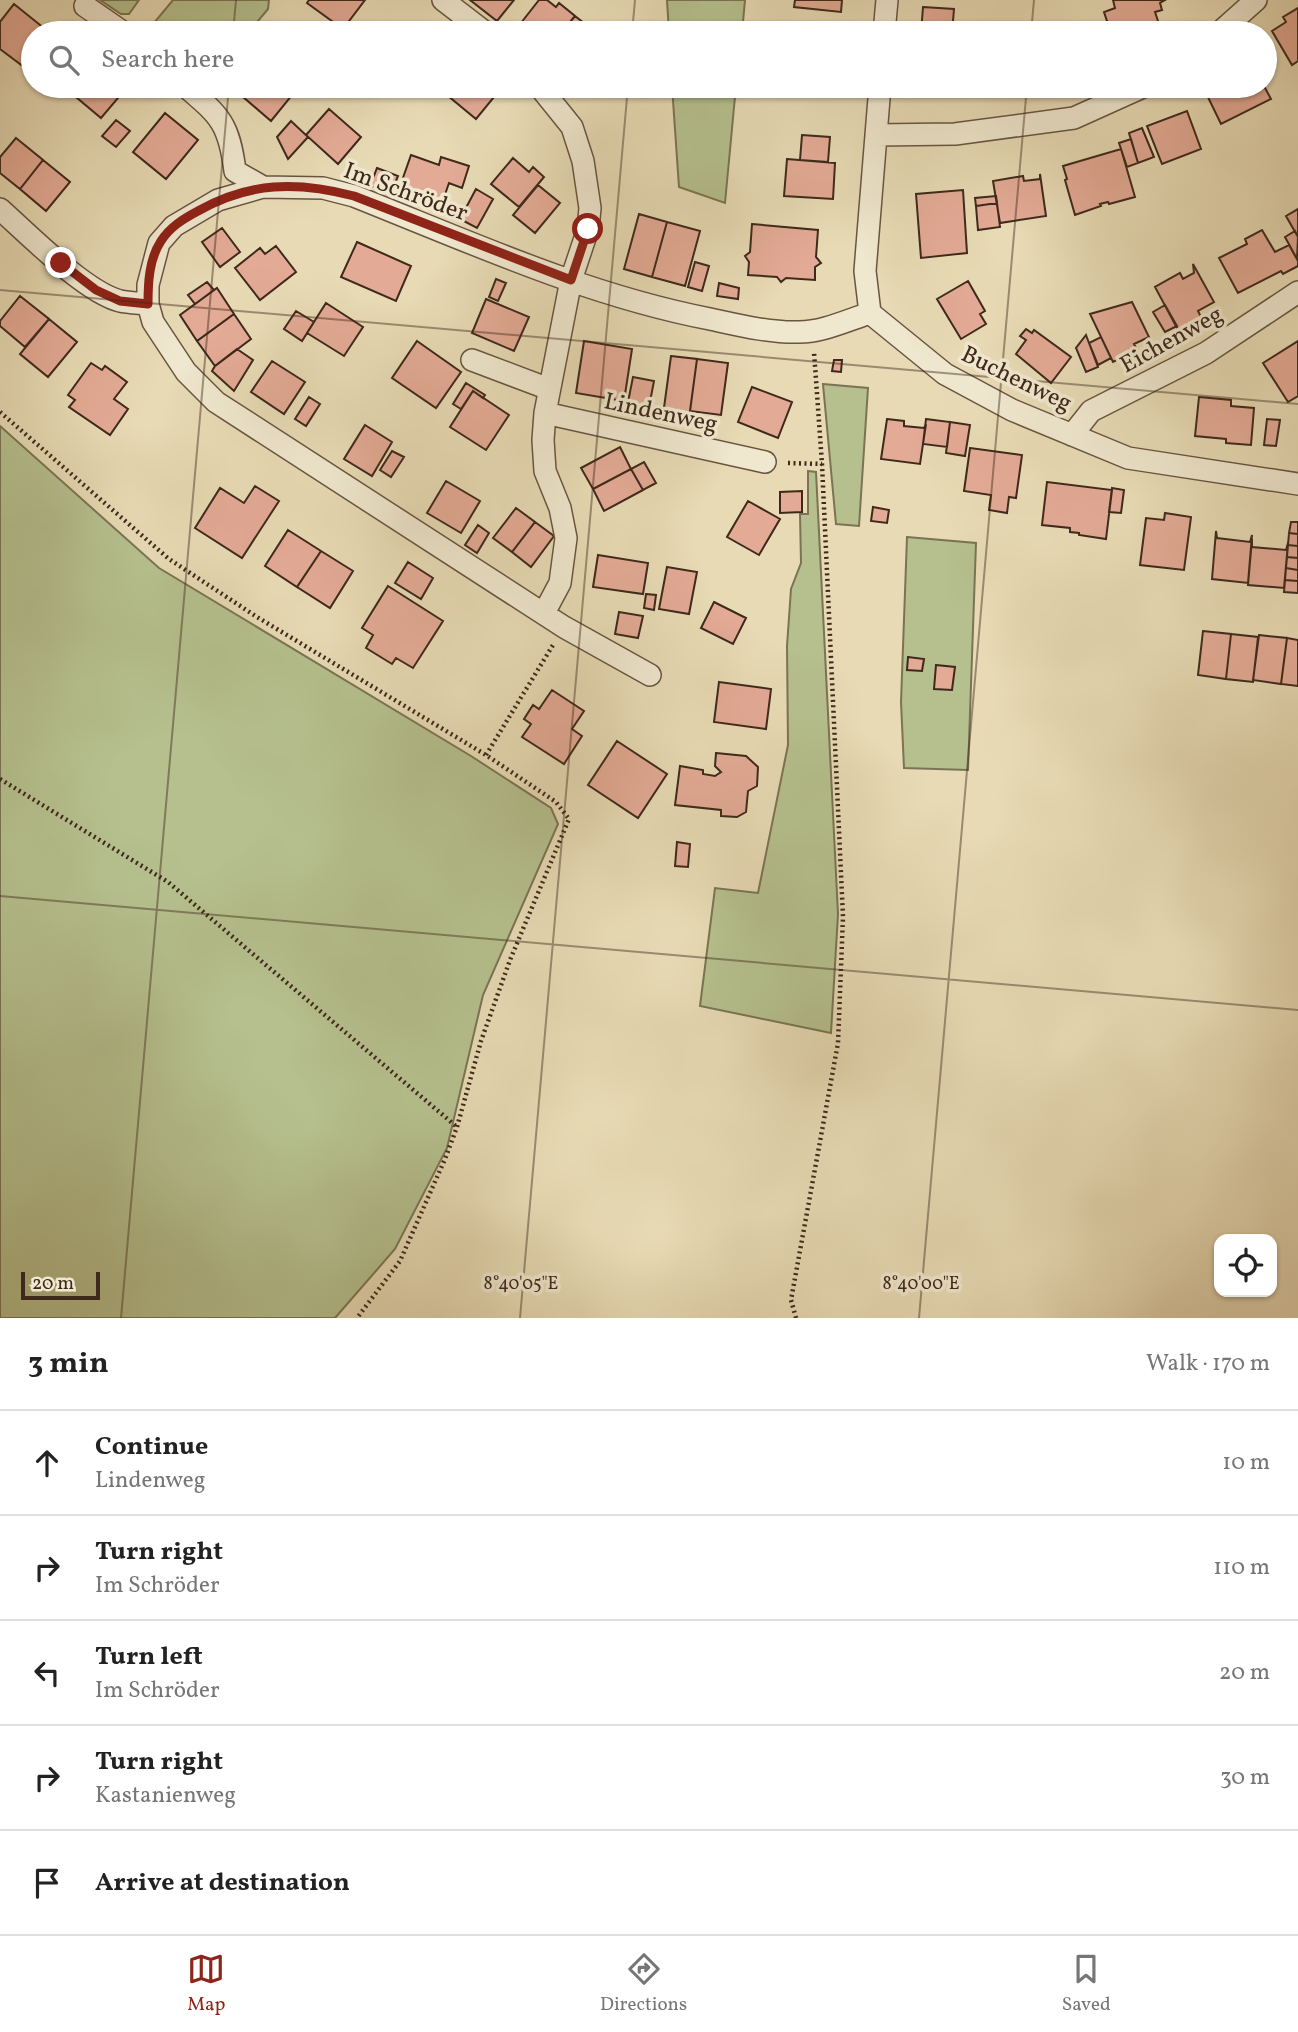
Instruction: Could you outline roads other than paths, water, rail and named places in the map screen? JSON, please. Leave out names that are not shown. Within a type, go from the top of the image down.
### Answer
[{"type":"street","points":[[443,0],[470,21]]},
{"type":"street","points":[[885,21],[887,0]]},
{"type":"street","points":[[1232,21],[1256,0]]},
{"type":"street","points":[[85,6],[107,21]]},
{"type":"street","points":[[199,98],[217,114],[231,143],[235,171],[263,187]]},
{"type":"street","points":[[544,613],[561,583],[566,538],[560,508],[545,471],[545,413],[571,280],[588,229],[590,208],[583,161],[572,127],[548,98]]},
{"type":"street","points":[[870,313],[865,271],[879,98]]},
{"type":"street","points":[[876,135],[955,134],[1074,118],[1118,98]]},
{"type":"street","name":"Im Schröder","points":[[650,675],[564,627],[216,402],[186,372],[153,322],[148,304],[150,271],[159,243],[174,226],[218,200],[263,187],[323,188],[354,196],[571,280],[664,310],[740,325],[798,332],[812,331],[870,313]]},
{"type":"street","points":[[0,209],[96,290],[120,301],[148,304]]},
{"type":"street","name":"Eichenweg","points":[[1072,435],[1091,411],[1206,354],[1298,292]]},
{"type":"street","name":"Buchenweg","points":[[870,313],[945,374],[1012,410],[1128,458],[1298,484]]},
{"type":"street","points":[[472,360],[549,389]]},
{"type":"street","name":"Lindenweg","points":[[545,413],[765,462]]}]
